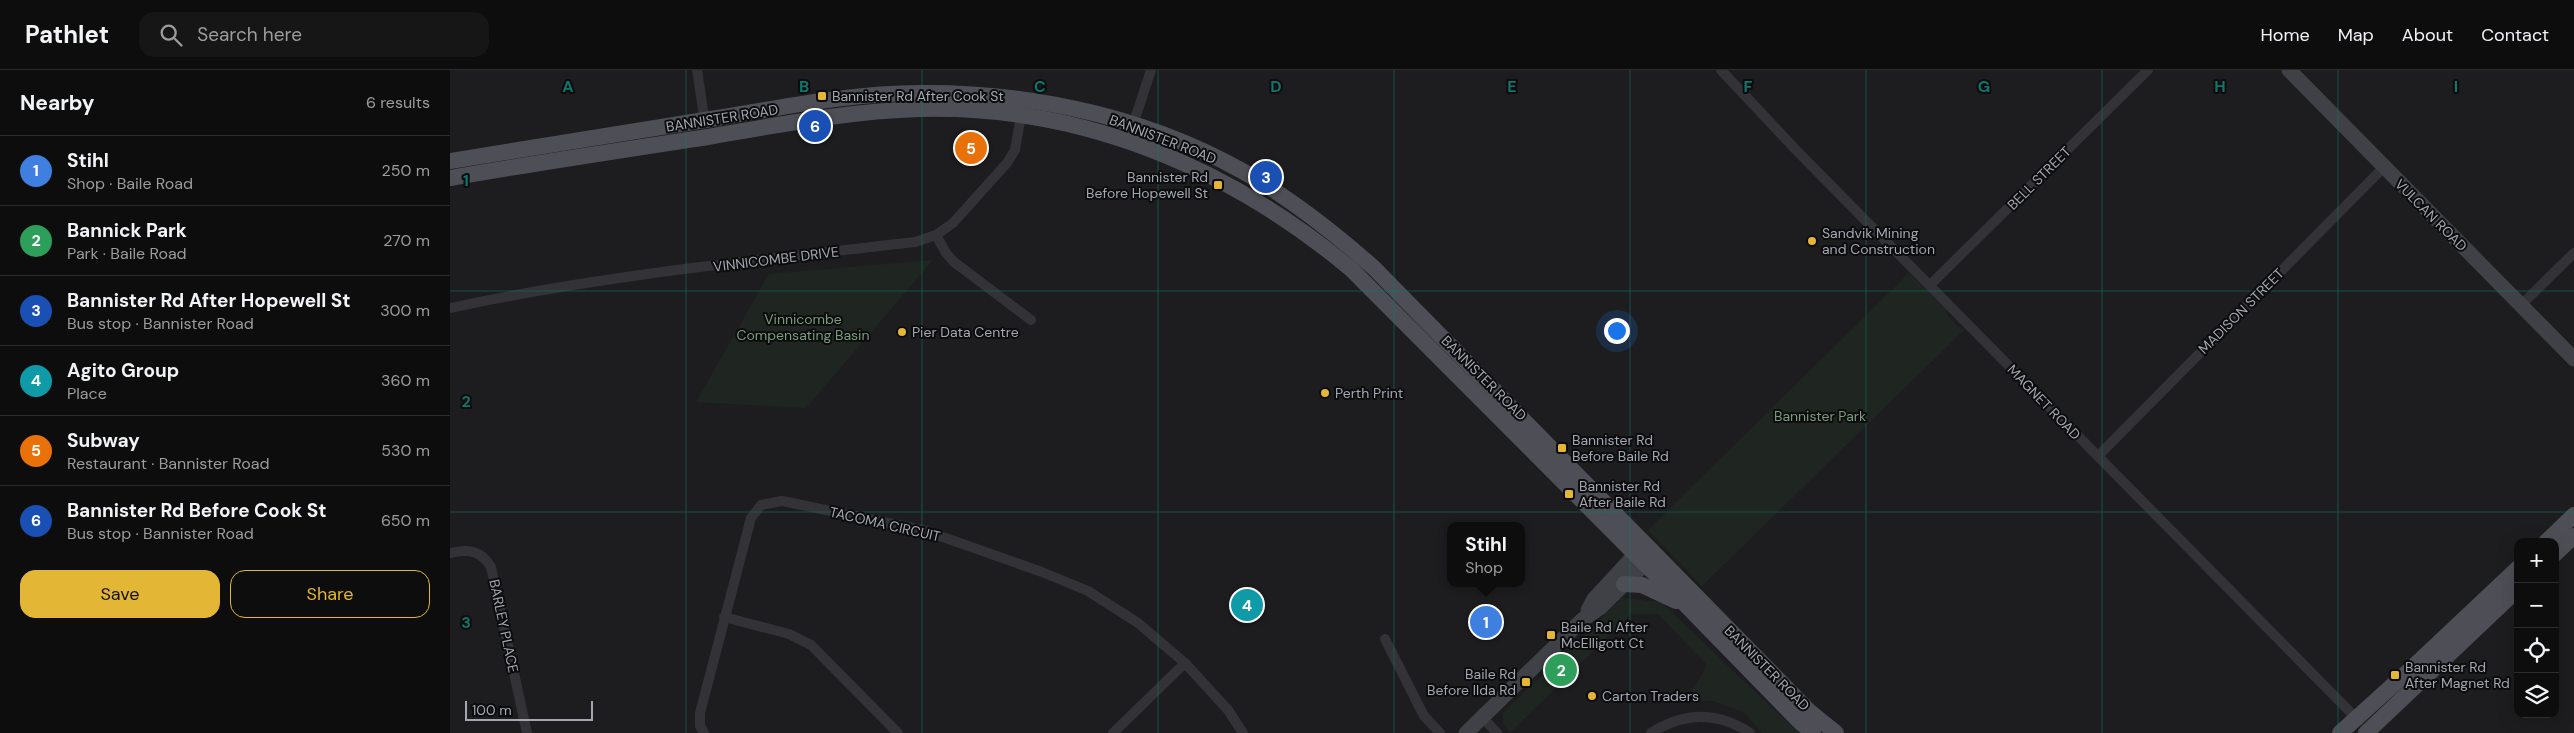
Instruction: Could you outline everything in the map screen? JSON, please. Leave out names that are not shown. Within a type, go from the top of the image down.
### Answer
[{"type":"main road","name":"BANNISTER ROAD","points":[[450,161],[704,120],[879,95],[970,94],[1023,99],[1092,113],[1131,133]]},
{"type":"main road","name":"BANNISTER ROAD","points":[[450,178],[838,116],[892,111],[948,109],[1021,116],[1090,130],[1131,133],[1180,142],[1233,166],[1311,216],[1345,242],[1414,307],[1645,555],[1810,712],[1836,733]]},
{"type":"main road","points":[[2550,538],[2574,515]]},
{"type":"main road","points":[[2559,550],[2574,536]]},
{"type":"main road","name":"BANNISTER ROAD","points":[[1645,555],[1685,604],[1813,733]]},
{"type":"main road","points":[[2340,733],[2514,572]]},
{"type":"main road","points":[[1624,584],[1642,585],[1685,604]]},
{"type":"main road","points":[[2368,732],[2514,593]]},
{"type":"street","points":[[696,70],[707,137]]},
{"type":"street","points":[[1131,133],[1151,70]]},
{"type":"street","name":"MAGNET ROAD","points":[[1721,70],[1796,150],[2368,732]]},
{"type":"street","name":"BELL STREET","points":[[1930,285],[2148,70]]},
{"type":"street","name":"VULCAN ROAD","points":[[2289,70],[2574,359]]},
{"type":"street","name":"VINNICOMBE DRIVE","points":[[450,308],[509,296],[691,269],[915,242],[936,235],[954,223],[1007,163],[1015,150],[1023,99]]},
{"type":"street","name":"MADISON STREET","points":[[2098,456],[2384,167]]},
{"type":"street","points":[[936,235],[946,253],[954,262],[1031,320]]},
{"type":"street","points":[[2521,305],[2574,253]]},
{"type":"street","name":"TACOMA CIRCUIT","points":[[704,733],[700,726],[700,713],[751,518],[761,505],[782,501],[923,530],[1042,572],[1088,591],[1138,623],[1185,663],[1228,710],[1243,733]]},
{"type":"street","name":"BARLEY PLACE","points":[[450,552],[468,550],[478,553],[486,558],[491,566],[527,733]]},
{"type":"street","points":[[1466,733],[1582,620],[1601,607],[1624,584],[1645,555]]},
{"type":"street","points":[[1582,620],[1594,599],[1645,555]]},
{"type":"street","points":[[724,617],[789,634],[811,646],[898,733]]},
{"type":"street","points":[[1385,639],[1424,716],[1440,733]]},
{"type":"street","points":[[1113,733],[1185,663]]},
{"type":"street","points":[[1650,733],[1687,716],[1713,716],[1733,722],[1750,733]]},
{"type":"street","points":[[1482,717],[1497,733]]},
{"type":"shaded area","points":[[450,70],[2574,70],[2574,733],[450,733]]},
{"type":"green space","name":"Vinnicombe Compensating Basin","points":[[933,260],[806,408],[696,402],[769,274]]},
{"type":"green space","name":"Bannister Park","points":[[1909,273],[1946,309],[1946,314],[1958,327],[1965,329],[1702,586],[1648,530]]},
{"type":"green space","points":[[1622,598],[1661,602],[1801,733],[1762,733],[1744,712],[1713,701],[1687,700],[1707,665],[1658,614],[1631,614],[1510,733],[1503,723],[1503,713]]},
{"type":"place","name":"Bannister Rd After Cook St","points":[[822,96]]},
{"type":"place","name":"Bannister Rd Before Cook St","points":[[815,126]]},
{"type":"place","name":"Subway","points":[[971,148]]},
{"type":"place","name":"Bannister Rd After Hopewell St","points":[[1266,177]]},
{"type":"place","name":"Bannister Rd Before Hopewell St","points":[[1218,185]]},
{"type":"place","name":"Sandvik Mining and Construction","points":[[1812,241]]},
{"type":"place","name":"Pier Data Centre","points":[[902,332]]},
{"type":"place","name":"Perth Print","points":[[1325,393]]},
{"type":"place","name":"Bannister Rd Before Baile Rd","points":[[1562,448]]},
{"type":"place","name":"Bannister Rd After Baile Rd","points":[[1569,494]]},
{"type":"place","name":"Agito Group","points":[[1247,605]]},
{"type":"place","name":"Stihl","points":[[1486,622]]},
{"type":"place","name":"Baile Rd After McElligott Ct","points":[[1551,635]]},
{"type":"place","name":"Bannick Park","points":[[1561,670]]},
{"type":"place","name":"Bannister Rd After Magnet Rd","points":[[2395,675]]},
{"type":"place","name":"Baile Rd Before Ilda Rd","points":[[1526,682]]},
{"type":"place","name":"Carton Traders","points":[[1592,696]]}]
